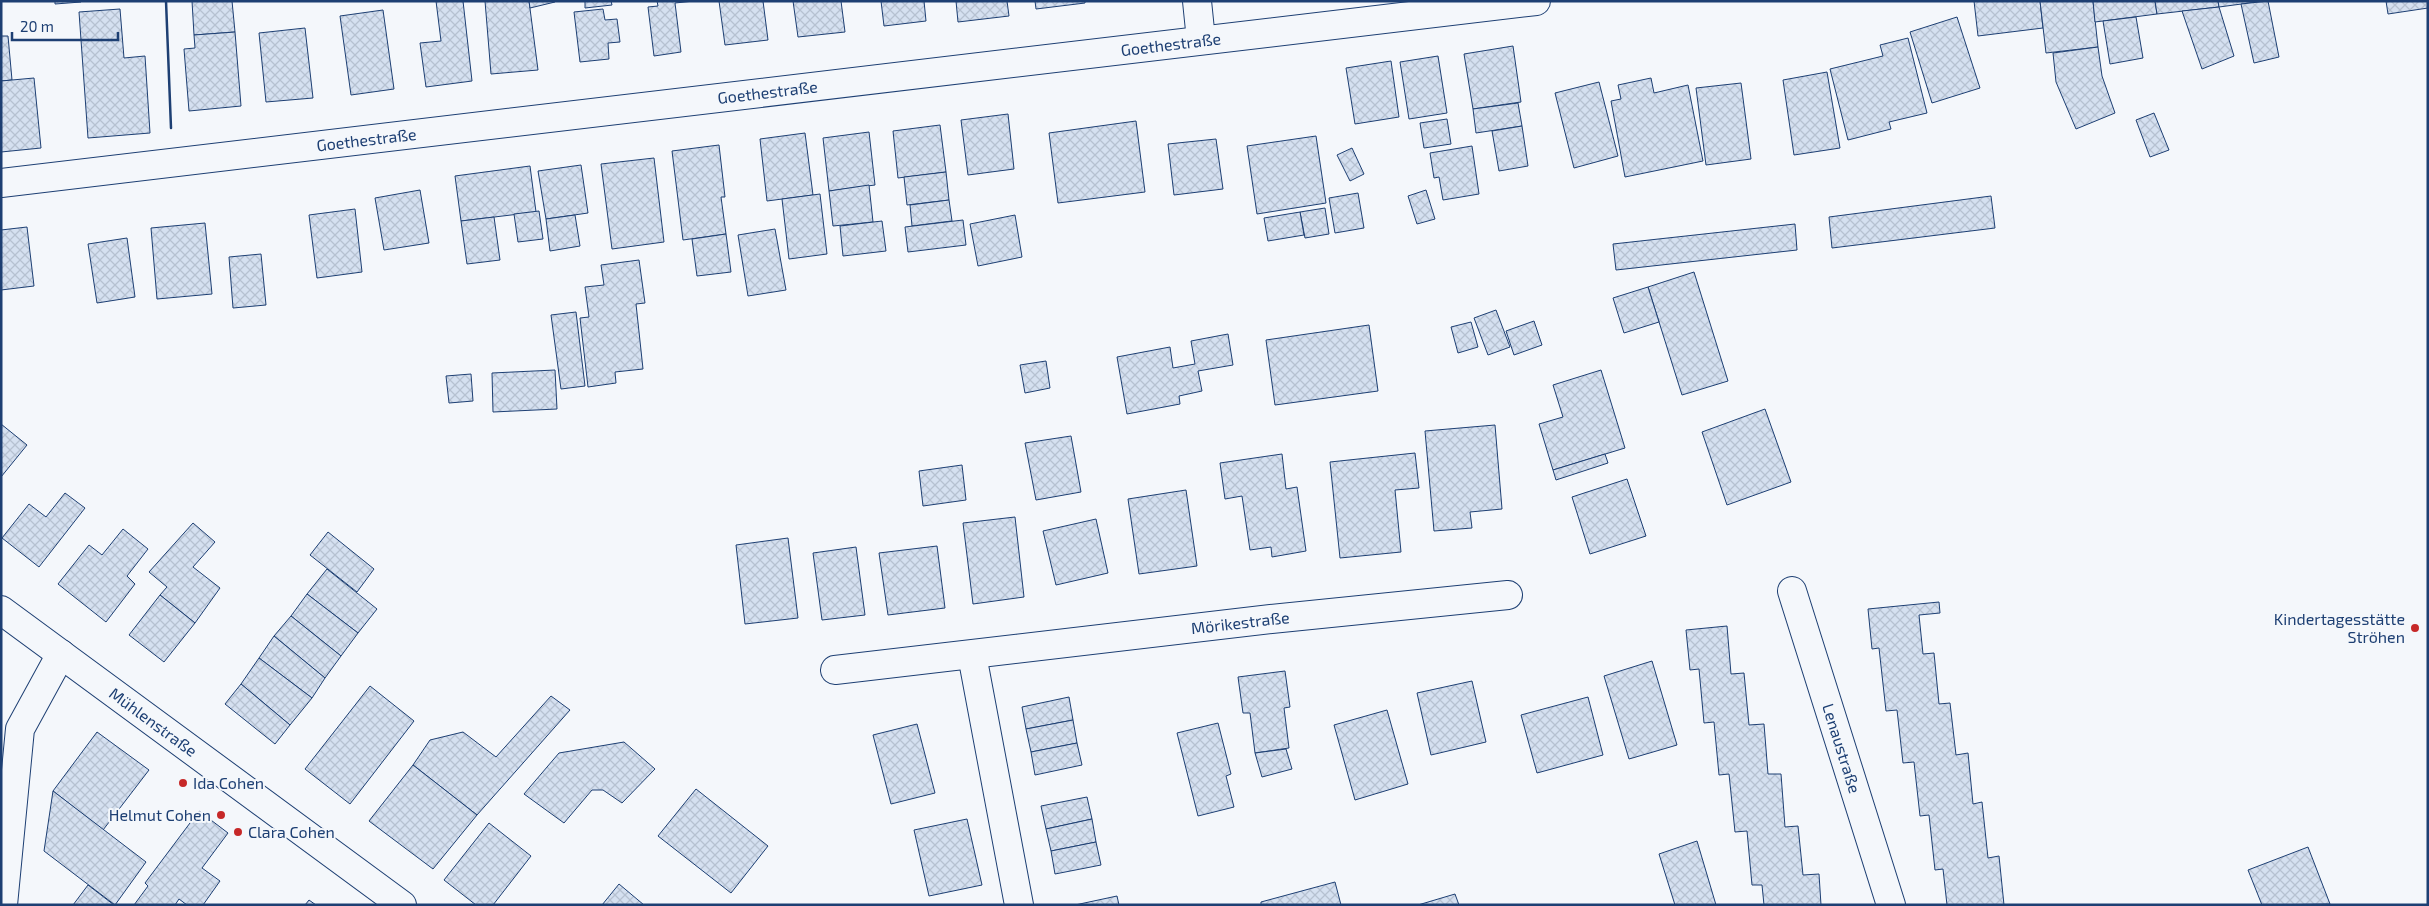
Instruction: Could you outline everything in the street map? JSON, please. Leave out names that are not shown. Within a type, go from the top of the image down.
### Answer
[{"type":"street","points":[[1197,1],[1201,40]]},
{"type":"street","name":"Goethestraße","points":[[1,183],[1536,1]]},
{"type":"street","name":"Lenaustraße","points":[[1792,592],[1891,905]]},
{"type":"street","name":"Mörikestraße","points":[[836,670],[1263,620],[1508,595]]},
{"type":"street","name":"Mühlenstraße","points":[[1,610],[402,905]]},
{"type":"street","points":[[3,905],[20,729],[61,654]]},
{"type":"street","points":[[972,655],[1019,905]]},
{"type":"building","points":[[55,1],[81,1],[81,2],[55,4]]},
{"type":"building","points":[[192,1],[232,1],[235,32],[194,35]]},
{"type":"building","points":[[436,1],[463,1],[472,81],[426,87],[420,43],[441,41]]},
{"type":"building","points":[[485,1],[529,1],[538,70],[491,74]]},
{"type":"building","points":[[529,1],[555,1],[555,2],[530,8]]},
{"type":"building","points":[[585,1],[611,1],[612,5],[585,8]]},
{"type":"building","points":[[657,1],[694,1],[675,3],[681,52],[654,56],[648,7],[658,6]]},
{"type":"building","points":[[719,1],[763,1],[768,40],[725,45]]},
{"type":"building","points":[[793,1],[841,1],[845,32],[798,37]]},
{"type":"building","points":[[881,1],[924,1],[926,21],[884,26]]},
{"type":"building","points":[[956,1],[1007,1],[1009,16],[958,22]]},
{"type":"building","points":[[1035,1],[1085,1],[1085,3],[1036,9]]},
{"type":"building","points":[[1974,1],[2040,1],[2043,28],[1978,36]]},
{"type":"building","points":[[2040,1],[2093,1],[2098,47],[2046,53]]},
{"type":"building","points":[[2093,1],[2155,1],[2157,14],[2095,22]]},
{"type":"building","points":[[2155,1],[2218,1],[2219,7],[2157,14]]},
{"type":"building","points":[[2218,1],[2264,1],[2219,7]]},
{"type":"building","points":[[2268,1],[2279,57],[2254,63],[2241,4]]},
{"type":"building","points":[[2386,1],[2428,1],[2428,8],[2388,14]]},
{"type":"building","points":[[2219,7],[2234,56],[2202,69],[2182,11]]},
{"type":"building","points":[[120,9],[124,58],[145,56],[150,133],[88,138],[79,12]]},
{"type":"building","points":[[603,9],[605,20],[617,19],[620,42],[608,43],[609,59],[580,62],[574,12]]},
{"type":"building","points":[[383,10],[394,89],[351,95],[340,16]]},
{"type":"building","points":[[1957,17],[1980,88],[1932,103],[1910,32]]},
{"type":"building","points":[[2136,17],[2143,58],[2110,64],[2103,21]]},
{"type":"building","points":[[305,28],[313,98],[266,102],[259,33]]},
{"type":"building","points":[[235,32],[241,106],[189,111],[184,49],[195,48],[194,35]]},
{"type":"building","points":[[1,36],[8,36],[12,80],[1,81]]},
{"type":"building","points":[[1908,38],[1927,113],[1889,122],[1891,129],[1848,140],[1830,69],[1883,56],[1880,45]]},
{"type":"building","points":[[1513,46],[1521,102],[1473,109],[1464,54]]},
{"type":"building","points":[[2098,47],[2102,76],[2115,113],[2076,129],[2056,82],[2053,53]]},
{"type":"building","points":[[1438,56],[1447,113],[1409,119],[1400,62]]},
{"type":"building","points":[[1391,61],[1399,117],[1355,124],[1346,68]]},
{"type":"building","points":[[1827,72],[1840,148],[1794,155],[1783,80]]},
{"type":"building","points":[[34,78],[41,148],[1,152],[1,81]]},
{"type":"building","points":[[1651,78],[1654,93],[1688,85],[1703,161],[1625,177],[1611,101],[1621,99],[1618,85]]},
{"type":"building","points":[[1599,82],[1618,156],[1574,168],[1555,93]]},
{"type":"building","points":[[1741,83],[1751,159],[1706,165],[1696,88]]},
{"type":"building","points":[[1518,103],[1522,126],[1476,133],[1473,109]]},
{"type":"building","points":[[2154,113],[2169,150],[2150,157],[2136,120]]},
{"type":"building","points":[[1008,114],[1014,169],[968,175],[961,120]]},
{"type":"building","points":[[1447,119],[1451,144],[1424,148],[1420,123]]},
{"type":"building","points":[[1136,121],[1145,192],[1058,203],[1049,133]]},
{"type":"building","points":[[940,125],[946,172],[898,178],[893,131]]},
{"type":"building","points":[[1522,126],[1528,166],[1499,171],[1492,131]]},
{"type":"building","points":[[869,132],[875,185],[829,191],[823,138]]},
{"type":"building","points":[[805,133],[813,195],[767,201],[760,139]]},
{"type":"building","points":[[1316,136],[1326,203],[1257,214],[1247,146]]},
{"type":"building","points":[[1216,139],[1223,189],[1174,195],[1168,144]]},
{"type":"building","points":[[719,145],[725,197],[721,197],[726,234],[683,240],[672,151]]},
{"type":"building","points":[[1472,146],[1479,194],[1443,200],[1439,177],[1434,178],[1430,153]]},
{"type":"building","points":[[1352,148],[1364,174],[1350,181],[1337,155]]},
{"type":"building","points":[[654,158],[664,242],[612,249],[601,164]]},
{"type":"building","points":[[581,165],[588,213],[546,219],[538,171]]},
{"type":"building","points":[[530,166],[536,212],[461,221],[455,176]]},
{"type":"building","points":[[946,172],[949,200],[907,205],[904,177]]},
{"type":"building","points":[[869,185],[873,222],[833,226],[829,191]]},
{"type":"building","points":[[420,190],[429,243],[384,250],[375,198]]},
{"type":"building","points":[[1426,190],[1435,219],[1417,224],[1408,196]]},
{"type":"building","points":[[1358,193],[1364,228],[1335,233],[1329,198]]},
{"type":"building","points":[[820,194],[827,254],[789,259],[782,199]]},
{"type":"building","points":[[1991,196],[1995,228],[1832,248],[1829,217]]},
{"type":"building","points":[[949,200],[952,221],[912,226],[910,205]]},
{"type":"building","points":[[1325,208],[1329,234],[1305,238],[1300,212]]},
{"type":"building","points":[[355,209],[362,272],[317,278],[309,215]]},
{"type":"building","points":[[539,211],[543,239],[518,242],[514,214]]},
{"type":"building","points":[[1300,212],[1304,235],[1268,241],[1264,218]]},
{"type":"building","points":[[575,215],[580,246],[550,251],[546,219]]},
{"type":"building","points":[[1015,215],[1022,257],[978,266],[970,224]]},
{"type":"building","points":[[494,217],[500,260],[467,264],[461,221]]},
{"type":"building","points":[[963,220],[966,245],[908,252],[905,227]]},
{"type":"building","points":[[882,221],[886,251],[843,256],[840,226]]},
{"type":"building","points":[[205,223],[212,294],[157,299],[151,228]]},
{"type":"building","points":[[1795,224],[1797,250],[1616,270],[1613,244]]},
{"type":"building","points":[[27,227],[34,286],[1,290],[1,230]]},
{"type":"building","points":[[775,229],[786,290],[748,296],[738,235]]},
{"type":"building","points":[[726,234],[731,272],[697,276],[692,239]]},
{"type":"building","points":[[127,238],[135,297],[97,303],[88,244]]},
{"type":"building","points":[[261,254],[266,305],[233,308],[229,257]]},
{"type":"building","points":[[639,260],[645,303],[636,304],[643,369],[615,372],[616,383],[588,387],[580,318],[589,317],[585,287],[604,285],[601,265]]},
{"type":"building","points":[[1694,272],[1728,381],[1682,395],[1648,287]]},
{"type":"building","points":[[1648,287],[1659,322],[1624,333],[1613,298]]},
{"type":"building","points":[[1496,310],[1510,347],[1488,355],[1474,318]]},
{"type":"building","points":[[576,312],[585,386],[561,389],[551,315]]},
{"type":"building","points":[[1534,321],[1542,345],[1514,355],[1506,331]]},
{"type":"building","points":[[1471,322],[1478,347],[1458,353],[1451,327]]},
{"type":"building","points":[[1369,325],[1378,391],[1275,405],[1266,340]]},
{"type":"building","points":[[1228,334],[1233,365],[1198,371],[1202,391],[1179,396],[1180,404],[1127,414],[1117,357],[1170,347],[1173,368],[1195,364],[1191,341]]},
{"type":"building","points":[[1046,361],[1050,388],[1025,393],[1020,365]]},
{"type":"building","points":[[555,370],[557,409],[493,412],[492,373]]},
{"type":"building","points":[[1601,370],[1625,448],[1553,470],[1539,424],[1563,417],[1553,385]]},
{"type":"building","points":[[471,374],[473,401],[449,403],[446,376]]},
{"type":"building","points":[[1765,409],[1791,482],[1727,505],[1702,432]]},
{"type":"building","points":[[1,424],[27,445],[1,477]]},
{"type":"building","points":[[1495,425],[1502,509],[1470,512],[1472,528],[1434,531],[1425,431]]},
{"type":"building","points":[[1071,436],[1081,492],[1036,500],[1025,443]]},
{"type":"building","points":[[1415,453],[1419,488],[1395,490],[1401,552],[1340,558],[1330,462]]},
{"type":"building","points":[[1282,454],[1286,489],[1297,487],[1306,551],[1272,557],[1271,547],[1250,550],[1242,496],[1225,499],[1220,463]]},
{"type":"building","points":[[1605,454],[1608,463],[1556,480],[1553,470]]},
{"type":"building","points":[[962,465],[966,500],[923,506],[919,471]]},
{"type":"building","points":[[1627,479],[1646,536],[1590,554],[1572,497]]},
{"type":"building","points":[[1186,490],[1197,566],[1139,574],[1128,499]]},
{"type":"building","points":[[65,493],[85,508],[39,567],[2,538],[29,504],[46,517]]},
{"type":"building","points":[[1015,517],[1024,597],[973,604],[963,523]]},
{"type":"building","points":[[1096,519],[1108,573],[1056,585],[1043,531]]},
{"type":"building","points":[[193,523],[215,542],[193,567],[220,588],[195,623],[160,595],[167,587],[149,572]]},
{"type":"building","points":[[123,529],[148,549],[127,576],[135,584],[106,622],[58,584],[89,545],[102,555]]},
{"type":"building","points":[[328,532],[374,569],[357,592],[310,555]]},
{"type":"building","points":[[788,538],[798,618],[745,624],[736,545]]},
{"type":"building","points":[[937,546],[945,608],[888,615],[879,553]]},
{"type":"building","points":[[856,547],[865,615],[822,620],[813,553]]},
{"type":"building","points":[[327,569],[377,609],[358,633],[307,594]]},
{"type":"building","points":[[307,594],[358,633],[341,656],[291,616]]},
{"type":"building","points":[[160,595],[195,623],[164,662],[129,635]]},
{"type":"building","points":[[1939,602],[1940,613],[1919,615],[1923,654],[1934,653],[1939,704],[1950,703],[1956,755],[1968,753],[1973,804],[1982,802],[1988,858],[1999,856],[2004,905],[1947,905],[1943,869],[1935,870],[1929,815],[1920,816],[1914,762],[1903,763],[1897,710],[1886,711],[1879,648],[1872,649],[1868,609]]},
{"type":"building","points":[[291,616],[341,656],[325,678],[274,636]]},
{"type":"building","points":[[1727,626],[1731,674],[1744,673],[1749,725],[1764,724],[1768,774],[1781,774],[1785,827],[1798,826],[1803,875],[1819,874],[1821,905],[1764,905],[1762,885],[1752,885],[1747,831],[1735,832],[1729,774],[1719,775],[1714,722],[1704,723],[1699,669],[1690,670],[1686,630]]},
{"type":"building","points":[[274,636],[325,678],[312,698],[259,658]]},
{"type":"building","points":[[259,658],[312,698],[290,725],[241,684]]},
{"type":"building","points":[[1652,661],[1677,745],[1629,759],[1604,676]]},
{"type":"building","points":[[1285,671],[1290,707],[1284,708],[1289,748],[1255,753],[1250,713],[1243,713],[1238,677]]},
{"type":"building","points":[[1472,681],[1486,742],[1431,755],[1417,693]]},
{"type":"building","points":[[241,684],[290,725],[275,744],[225,704]]},
{"type":"building","points":[[370,686],[414,721],[350,804],[305,769]]},
{"type":"building","points":[[551,696],[570,710],[477,815],[413,765],[430,740],[463,732],[496,757]]},
{"type":"building","points":[[1069,697],[1073,720],[1026,729],[1022,707]]},
{"type":"building","points":[[1588,697],[1603,755],[1537,773],[1521,715]]},
{"type":"building","points":[[1387,710],[1408,784],[1355,800],[1334,725]]},
{"type":"building","points":[[1073,720],[1077,743],[1031,752],[1026,729]]},
{"type":"building","points":[[1218,723],[1231,774],[1226,776],[1234,807],[1198,816],[1177,733]]},
{"type":"building","points":[[917,724],[935,793],[891,804],[873,735]]},
{"type":"building","points":[[97,732],[149,770],[103,830],[53,791]]},
{"type":"building","points":[[624,742],[655,769],[622,803],[603,790],[592,790],[564,823],[524,794],[559,753]]},
{"type":"building","points":[[1077,743],[1082,765],[1035,775],[1031,752]]},
{"type":"building","points":[[1286,749],[1292,769],[1262,777],[1255,753]]},
{"type":"building","points":[[413,765],[477,815],[433,869],[369,821]]},
{"type":"building","points":[[696,789],[768,846],[731,893],[658,836]]},
{"type":"building","points":[[53,791],[146,862],[115,905],[44,851]]},
{"type":"building","points":[[1087,797],[1092,819],[1046,829],[1041,806]]},
{"type":"building","points":[[199,811],[228,833],[202,868],[220,881],[203,905],[187,905],[179,899],[175,905],[134,905],[148,886],[145,883]]},
{"type":"building","points":[[967,819],[982,885],[929,896],[914,830]]},
{"type":"building","points":[[1092,819],[1096,842],[1051,851],[1046,829]]},
{"type":"building","points":[[489,823],[531,856],[493,905],[476,905],[444,880]]},
{"type":"building","points":[[1697,841],[1716,905],[1675,905],[1659,854]]},
{"type":"building","points":[[1096,842],[1101,865],[1055,874],[1051,851]]},
{"type":"building","points":[[2308,847],[2330,904],[2262,905],[2248,870]]},
{"type":"building","points":[[1335,882],[1341,905],[1261,905],[1261,902]]},
{"type":"building","points":[[619,884],[644,905],[602,905]]},
{"type":"building","points":[[88,885],[114,905],[73,905]]},
{"type":"building","points":[[1455,894],[1459,905],[1418,905]]},
{"type":"building","points":[[1117,896],[1119,905],[1075,905]]},
{"type":"building","points":[[309,900],[316,905],[305,905]]},
{"type":"wall","points":[[166,1],[171,128]]},
{"type":"place","name":"Kindertagesstätte Ströhen","points":[[2415,628]]},
{"type":"place","name":"Ida Cohen","points":[[183,783]]},
{"type":"place","name":"Helmut Cohen","points":[[221,815]]},
{"type":"place","name":"Clara Cohen","points":[[238,832]]}]
